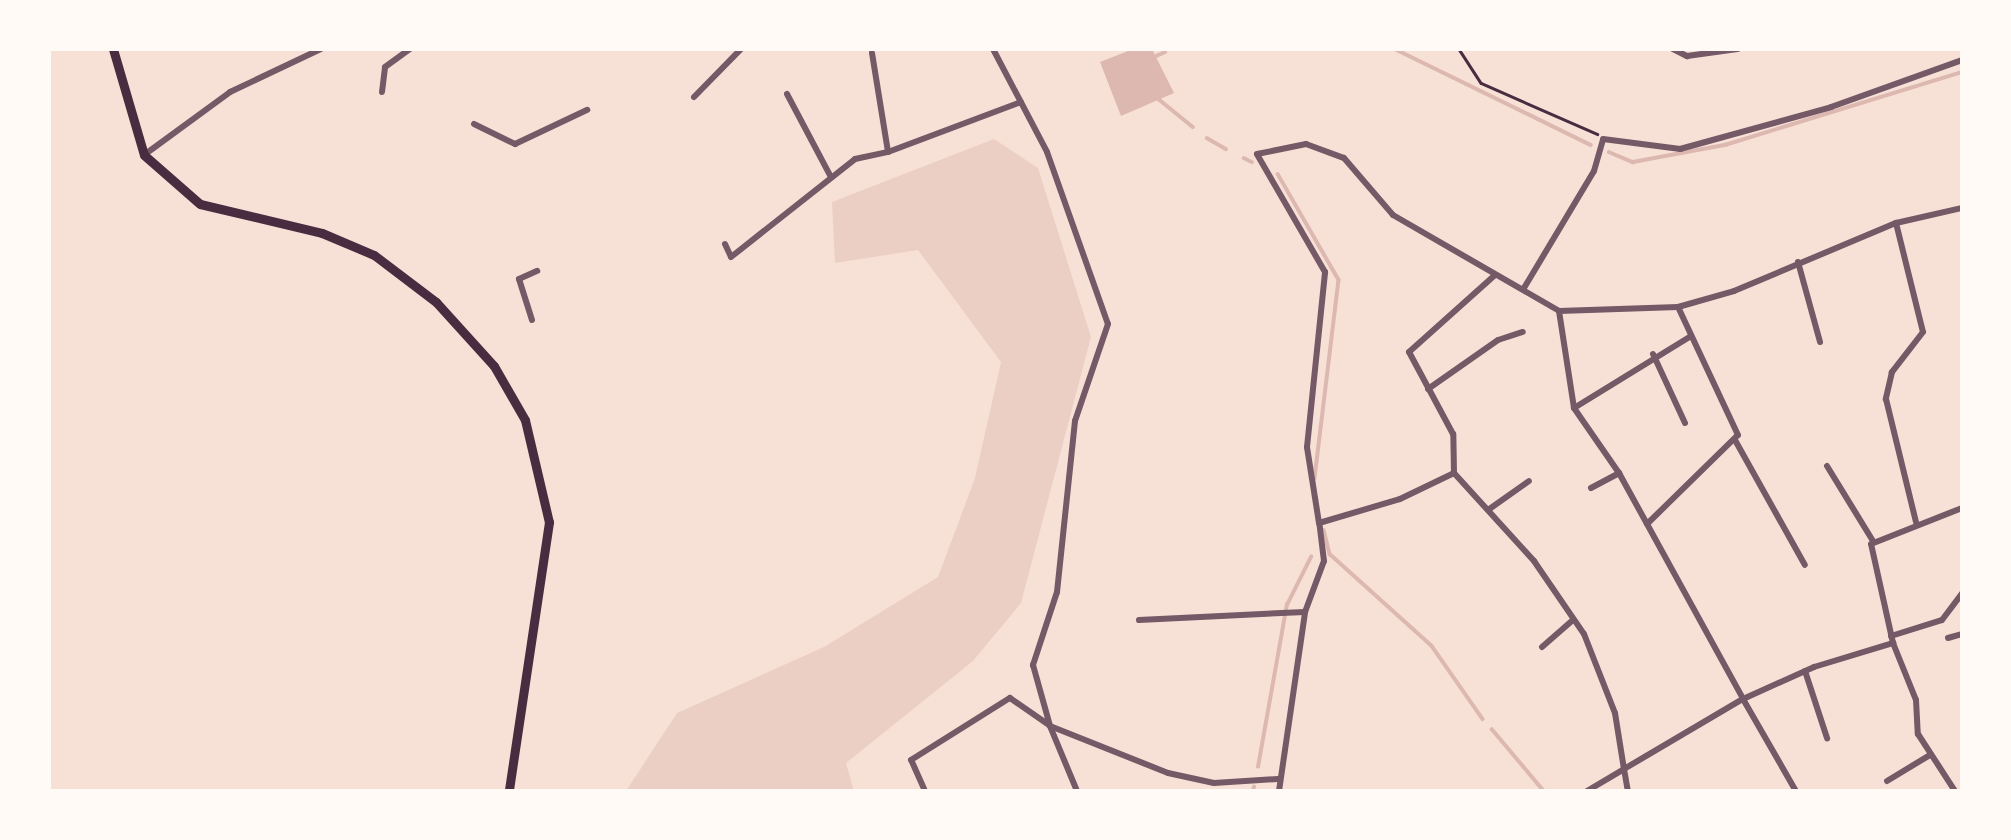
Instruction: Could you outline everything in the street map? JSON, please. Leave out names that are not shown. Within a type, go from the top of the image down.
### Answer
[{"type":"main road","points":[[114,52],[144,155],[200,204],[322,233],[374,255],[436,302],[501,377],[534,446],[549,522],[509,791]]},
{"type":"street","points":[[144,155],[230,92],[321,49]]},
{"type":"street","points":[[382,92],[386,66],[410,49]]},
{"type":"street","points":[[694,97],[741,49]]},
{"type":"street","points":[[993,49],[1074,217],[1108,324],[1075,421],[1057,592],[1033,665],[1050,726],[1077,791]]},
{"type":"street","points":[[1673,49],[1687,56],[1738,49]]},
{"type":"street","points":[[872,53],[888,152]]},
{"type":"street","points":[[1524,288],[1594,171],[1603,139],[1680,149],[1831,107],[1962,60]]},
{"type":"street","points":[[787,94],[831,177]]},
{"type":"street","points":[[725,244],[731,257],[855,159],[888,152],[1021,103]]},
{"type":"street","points":[[474,124],[515,144],[587,110]]},
{"type":"street","points":[[1279,791],[1278,779],[1305,612],[1324,561],[1307,447],[1325,272],[1257,154],[1306,144],[1327,147],[1393,215],[1495,275],[1524,288],[1559,311],[1678,307],[1896,223],[1962,208]]},
{"type":"street","points":[[1896,223],[1923,332],[1892,372],[1886,399],[1916,522]]},
{"type":"street","points":[[1798,262],[1820,342]]},
{"type":"street","points":[[532,320],[519,279],[537,271]]},
{"type":"street","points":[[1495,275],[1413,345],[1411,361],[1455,442],[1454,473],[1534,561],[1573,620],[1602,674],[1628,791]]},
{"type":"street","points":[[1678,307],[1736,424],[1735,440],[1805,565]]},
{"type":"street","points":[[1559,311],[1574,408],[1619,473],[1796,791]]},
{"type":"street","points":[[1428,389],[1497,340],[1523,332]]},
{"type":"street","points":[[1574,408],[1653,355],[1691,336]]},
{"type":"street","points":[[1653,355],[1685,423]]},
{"type":"street","points":[[1647,524],[1735,440]]},
{"type":"street","points":[[1827,466],[1873,541],[1892,639],[1916,700],[1918,734],[1955,791]]},
{"type":"street","points":[[1319,523],[1400,499],[1454,473]]},
{"type":"street","points":[[1591,488],[1619,473]]},
{"type":"street","points":[[1488,510],[1529,481]]},
{"type":"street","points":[[1873,541],[1916,522],[1962,508]]},
{"type":"street","points":[[1587,791],[1679,742],[1743,699],[1805,671],[1942,620],[1962,593]]},
{"type":"street","points":[[1139,620],[1305,612]]},
{"type":"street","points":[[1542,647],[1573,620]]},
{"type":"street","points":[[1948,638],[1962,634]]},
{"type":"street","points":[[1805,671],[1826,738]]},
{"type":"street","points":[[925,791],[911,760],[1010,698],[1050,726],[1168,774],[1214,783],[1278,779]]},
{"type":"street","points":[[1886,781],[1930,755]]},
{"type":"path","points":[[1459,49],[1481,83],[1603,139]]},
{"type":"shaded area","points":[[1133,49],[1152,49],[1174,93],[1121,116],[1100,62]]},
{"type":"shaded area","points":[[994,139],[1038,168],[1091,337],[1021,603],[973,661],[846,763],[854,791],[626,791],[677,713],[824,647],[938,577],[975,478],[1001,362],[918,250],[835,263],[832,202]]},
{"type":"waterway","points":[[1395,49],[1591,145]]},
{"type":"waterway","points":[[1154,57],[1165,52]]},
{"type":"waterway","points":[[1609,152],[1633,162],[1725,145],[1962,72]]},
{"type":"waterway","points":[[1155,96],[1193,127]]},
{"type":"waterway","points":[[1207,138],[1226,149]]},
{"type":"waterway","points":[[1244,158],[1252,162]]},
{"type":"waterway","points":[[1278,174],[1339,280],[1315,479]]},
{"type":"waterway","points":[[1324,530],[1330,554],[1432,646],[1483,719]]},
{"type":"waterway","points":[[1258,767],[1287,605],[1311,557]]},
{"type":"waterway","points":[[1492,729],[1544,791]]},
{"type":"waterway","points":[[1253,791],[1254,787]]}]
